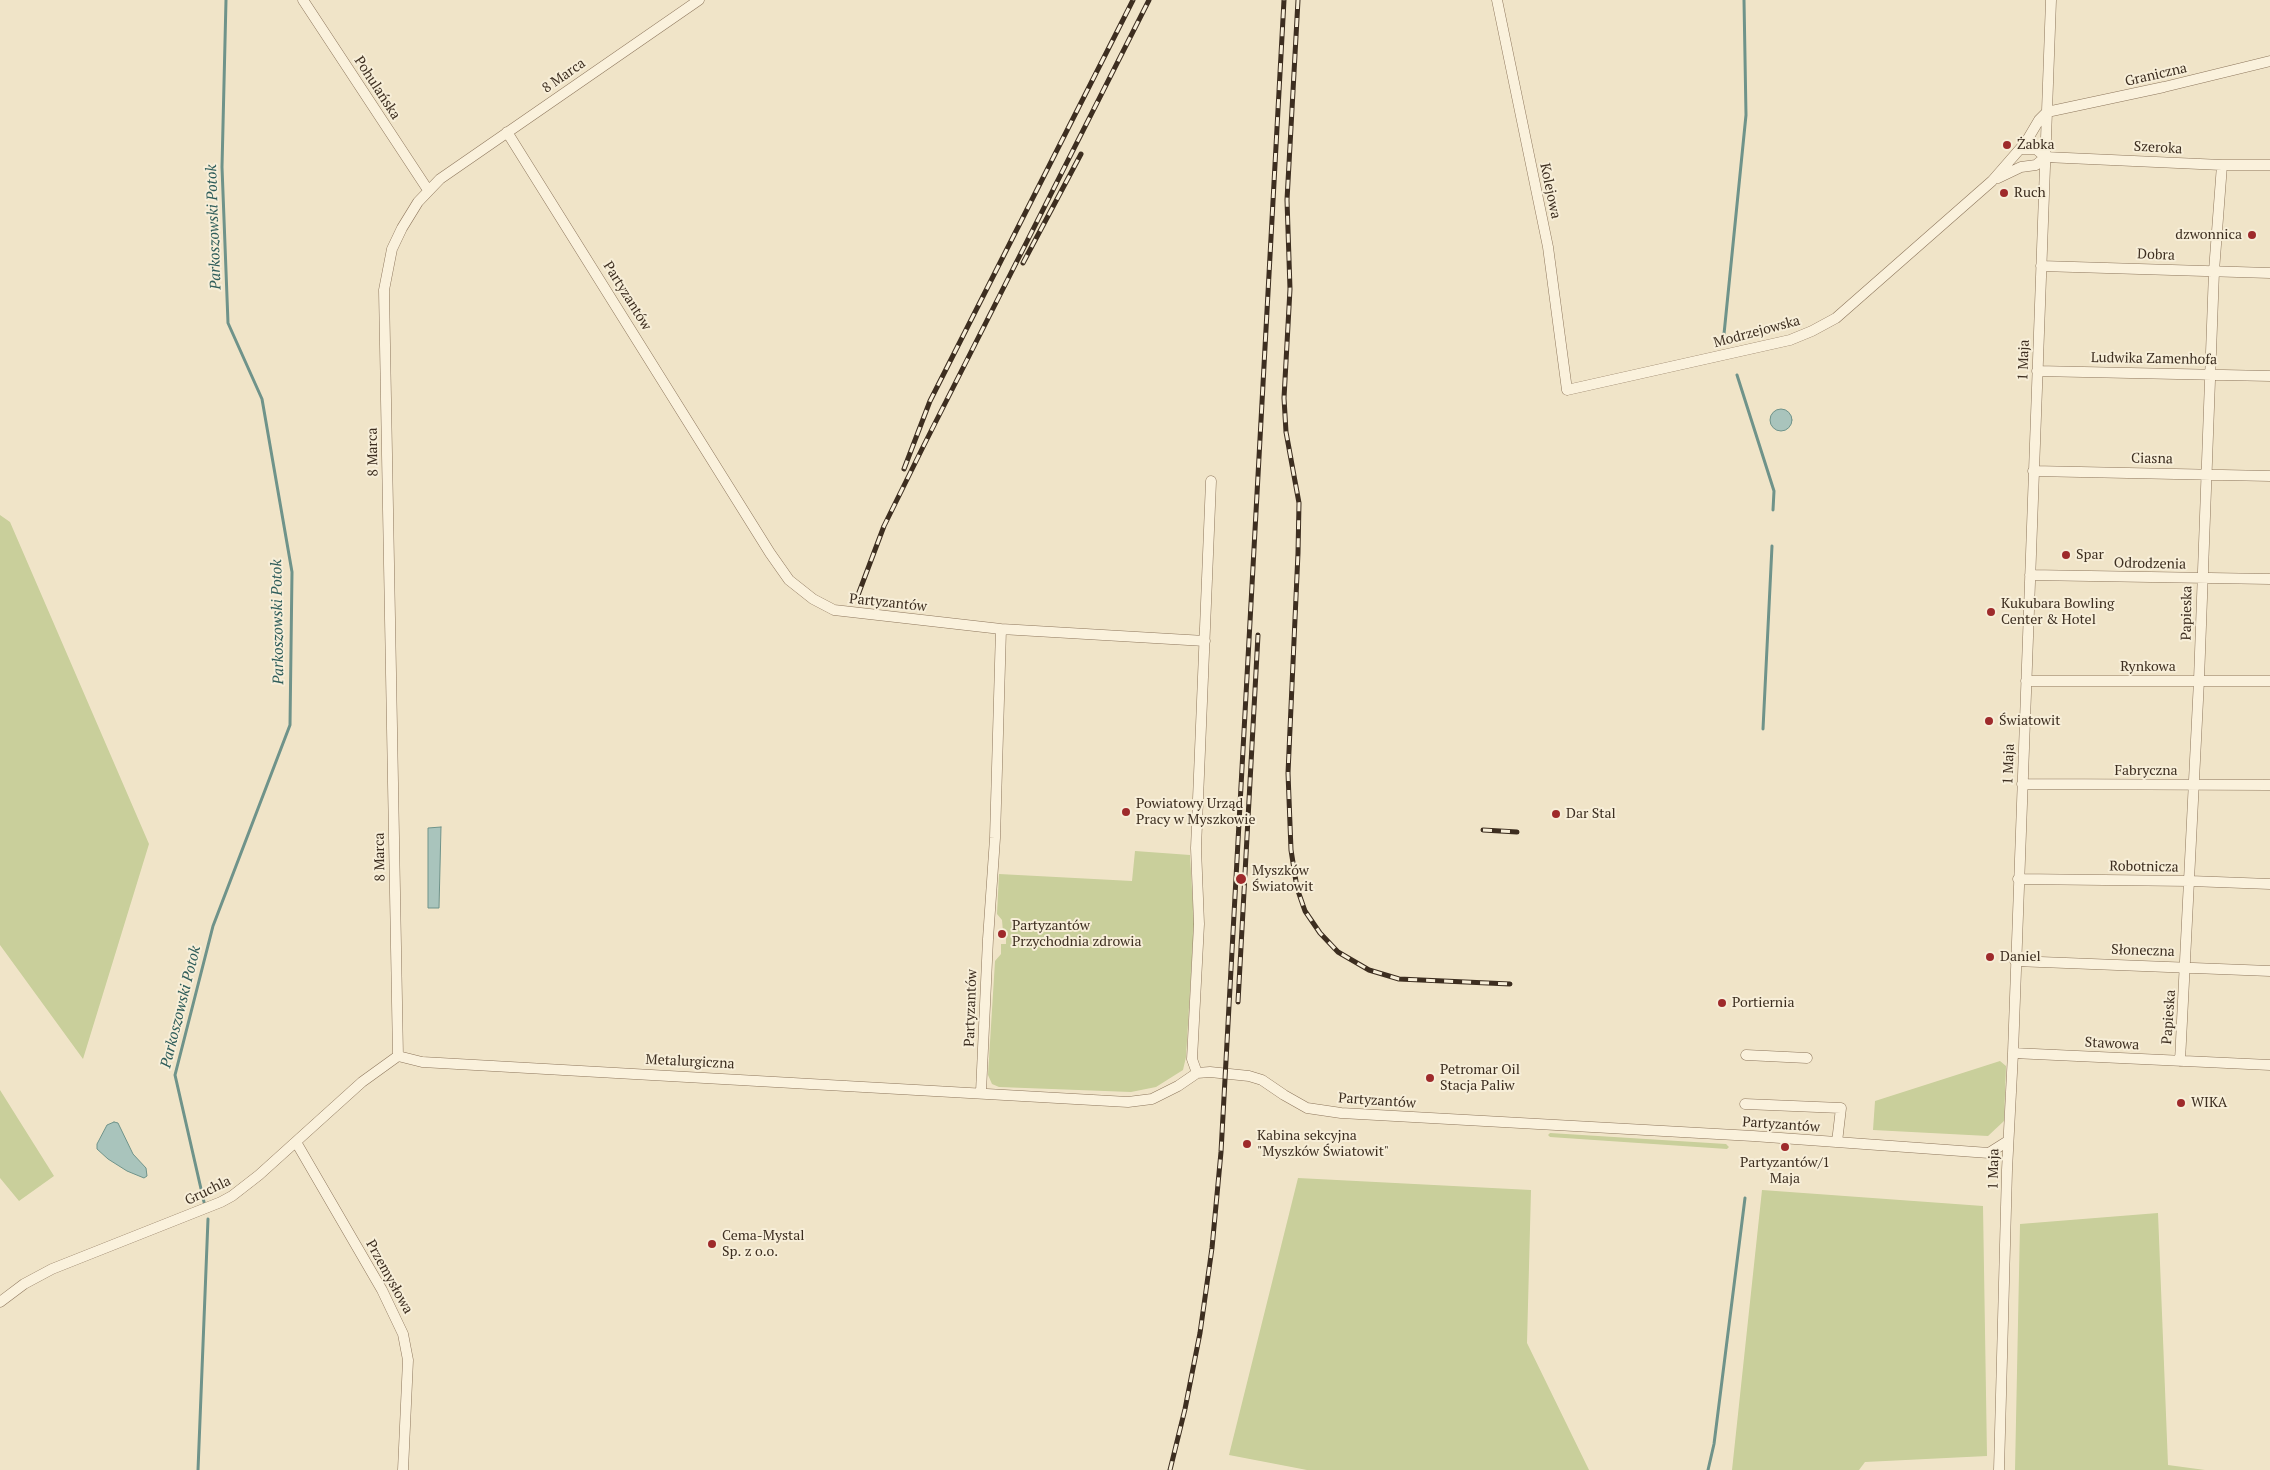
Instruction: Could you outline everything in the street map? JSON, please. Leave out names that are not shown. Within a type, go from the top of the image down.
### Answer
[{"type":"street","name":"Pohulańska","points":[[303,0],[428,190]]},
{"type":"street","name":"8 Marca","points":[[398,1056],[384,290],[388,264],[397,238],[410,215],[428,190],[452,170],[699,0]]},
{"type":"street","name":"Kolejowa","points":[[1498,0],[1548,247],[1566,390]]},
{"type":"street","name":"1 Maja","points":[[1999,1470],[2008,1141],[2013,1053],[2051,0]]},
{"type":"street","name":"Graniczna","points":[[2047,112],[2164,88],[2270,61]]},
{"type":"street","name":"Modrzejowska","points":[[1566,390],[1781,342],[1812,331],[1836,318],[1992,181],[2020,149],[2047,112]]},
{"type":"street","name":"Partyzantów","points":[[507,132],[789,580],[812,599],[834,610],[1001,629],[995,838],[981,1092]]},
{"type":"street","points":[[2020,149],[2032,148],[2045,157]]},
{"type":"street","name":"Modrzejowska","points":[[1992,181],[2021,167],[2036,165],[2045,157]]},
{"type":"street","name":"Szeroka","points":[[2045,157],[2222,165],[2270,165]]},
{"type":"street","name":"Papieska","points":[[2180,1061],[2208,473],[2214,271],[2222,165]]},
{"type":"street","name":"Dobra","points":[[2041,266],[2270,273]]},
{"type":"street","name":"Ludwika Zamenhofa","points":[[2037,371],[2270,376]]},
{"type":"street","name":"Ciasna","points":[[2033,471],[2208,473],[2270,476]]},
{"type":"street","points":[[981,1092],[1128,1102],[1152,1099],[1178,1086],[1197,1073],[1192,1059],[1199,924],[1196,848],[1211,481]]},
{"type":"street","name":"Odrodzenia","points":[[2030,575],[2270,579]]},
{"type":"street","points":[[1001,629],[1205,641]]},
{"type":"street","name":"Rynkowa","points":[[2026,682],[2270,681]]},
{"type":"street","name":"Fabryczna","points":[[2022,784],[2270,785]]},
{"type":"street","name":"Robotnicza","points":[[2018,879],[2270,884]]},
{"type":"street","name":"Słoneczna","points":[[2015,961],[2186,966],[2270,971]]},
{"type":"street","name":"Stawowa","points":[[2013,1053],[2270,1065]]},
{"type":"street","points":[[1746,1055],[1807,1058]]},
{"type":"street","name":"Metalurgiczna","points":[[398,1056],[422,1062],[981,1092]]},
{"type":"street","name":"Gruchla","points":[[0,1302],[24,1284],[52,1269],[222,1202],[245,1187],[362,1082],[398,1056]]},
{"type":"street","name":"Partyzantów","points":[[1197,1073],[1210,1072],[1249,1076],[1262,1080],[1307,1108],[1341,1113],[1837,1142],[1989,1153],[2008,1141]]},
{"type":"street","points":[[1744,1104],[1841,1108],[1837,1142]]},
{"type":"street","name":"Przemysłowa","points":[[296,1142],[382,1290],[403,1334],[408,1360],[403,1470]]},
{"type":"green space","points":[[0,515],[10,522],[149,844],[83,1059],[0,945]]},
{"type":"green space","points":[[1135,851],[1190,855],[1194,924],[1186,1057],[1183,1070],[1156,1087],[1131,1092],[999,1087],[992,1084],[988,1075],[995,961],[1001,954],[1001,944],[1006,944],[1006,933],[1003,932],[1002,920],[997,914],[999,874],[1132,881]]},
{"type":"green space","points":[[2000,1061],[2006,1066],[2004,1121],[1988,1136],[1873,1130],[1875,1101]]},
{"type":"green space","points":[[0,1090],[54,1176],[19,1201],[0,1178]]},
{"type":"green space","points":[[1550,1133],[1726,1144],[1729,1147],[1727,1149],[1550,1137],[1548,1135]]},
{"type":"green space","points":[[1298,1178],[1531,1190],[1527,1343],[1589,1470],[1307,1470],[1229,1455]]},
{"type":"green space","points":[[1762,1190],[1983,1206],[1987,1456],[1865,1462],[1859,1470],[1732,1470]]},
{"type":"green space","points":[[2158,1213],[2168,1465],[2205,1470],[2015,1470],[2020,1224]]},
{"type":"water","points":[[1781,409],[1789,412],[1792,420],[1789,428],[1781,431],[1773,428],[1770,420],[1773,412]]},
{"type":"water","points":[[441,827],[439,908],[428,908],[428,828]]},
{"type":"water","points":[[114,1122],[118,1123],[133,1154],[146,1168],[147,1176],[144,1178],[127,1171],[108,1159],[97,1149],[97,1144],[107,1125]]},
{"type":"waterway","name":"Parkoszowski Potok","points":[[204,1202],[175,1075],[213,926],[290,725],[292,572],[262,399],[228,323],[222,167],[226,0]]},
{"type":"waterway","points":[[1723,344],[1746,115],[1744,0]]},
{"type":"waterway","points":[[1737,375],[1774,491],[1773,510]]},
{"type":"waterway","points":[[1763,729],[1772,546]]},
{"type":"waterway","points":[[1708,1470],[1714,1444],[1745,1198]]},
{"type":"waterway","name":"Parkoszowski Potok","points":[[198,1470],[208,1219]]},
{"type":"railway","points":[[904,469],[930,401],[1133,0]]},
{"type":"railway","points":[[858,595],[884,526],[1149,0]]},
{"type":"railway","points":[[1170,1470],[1185,1409],[1200,1333],[1212,1248],[1221,1152],[1284,0]]},
{"type":"railway","points":[[1298,0],[1287,200],[1290,289],[1284,398],[1286,432],[1299,503],[1288,773],[1291,850],[1297,888],[1305,911],[1320,933],[1338,952],[1369,970],[1399,979],[1510,984]]},
{"type":"railway","points":[[1023,263],[1081,154]]},
{"type":"railway","points":[[1238,1002],[1258,635]]},
{"type":"railway","points":[[1483,830],[1517,832]]},
{"type":"place","name":"Żabka","points":[[2007,145]]},
{"type":"place","name":"Ruch","points":[[2004,193]]},
{"type":"place","name":"dzwonnica","points":[[2252,235]]},
{"type":"place","name":"Spar","points":[[2066,555]]},
{"type":"place","name":"Kukubara Bowling Center & Hotel","points":[[1991,612]]},
{"type":"place","name":"Światowit","points":[[1989,721]]},
{"type":"place","name":"Powiatowy Urząd Pracy w Myszkowie","points":[[1126,812]]},
{"type":"place","name":"Dar Stal","points":[[1556,814]]},
{"type":"place","name":"Myszków Światowit","points":[[1241,879]]},
{"type":"place","name":"Partyzantów Przychodnia zdrowia","points":[[1002,934]]},
{"type":"place","name":"Daniel","points":[[1990,957]]},
{"type":"place","name":"Portiernia","points":[[1722,1003]]},
{"type":"place","name":"Petromar Oil Stacja Paliw","points":[[1430,1078]]},
{"type":"place","name":"WIKA","points":[[2181,1103]]},
{"type":"place","name":"Kabina sekcyjna \"Myszków Światowit\"","points":[[1247,1144]]},
{"type":"place","name":"Partyzantów/1 Maja","points":[[1785,1147]]},
{"type":"place","name":"Cema-Mystal Sp. z o.o.","points":[[712,1244]]}]
